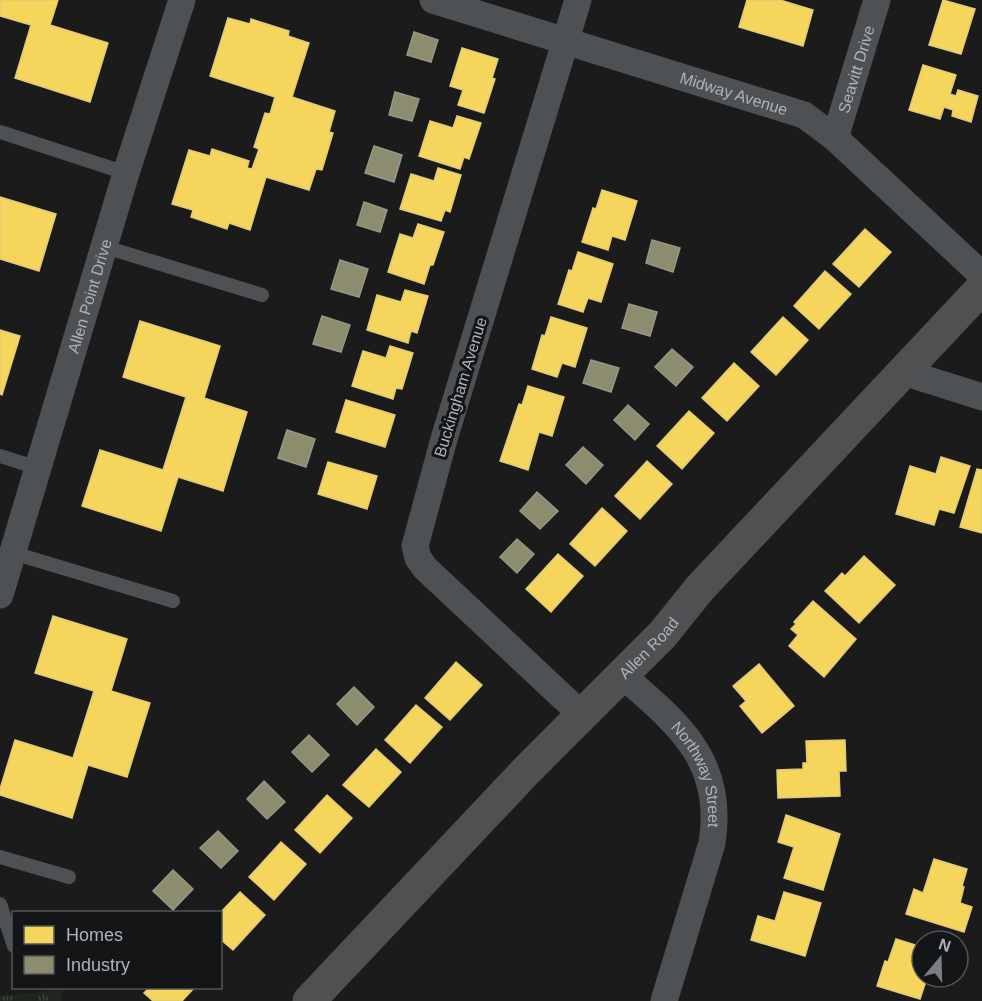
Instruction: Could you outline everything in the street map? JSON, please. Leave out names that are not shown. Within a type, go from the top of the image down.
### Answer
[{"type":"main road","name":"Allen Road","points":[[309,1001],[527,770],[663,634],[700,588],[982,288]]},
{"type":"street","name":"Allen Point Drive","points":[[0,594],[126,173],[182,0]]},
{"type":"street","name":"Midway Avenue","points":[[433,0],[804,115],[835,138],[982,275]]},
{"type":"street","name":"Buckingham Avenue","points":[[578,0],[444,439],[415,546],[418,558],[425,568],[582,715]]},
{"type":"street","name":"Seavitt Drive","points":[[835,138],[877,0]]},
{"type":"street","points":[[903,372],[982,397]]},
{"type":"street","name":"Northway Street","points":[[622,675],[670,717],[690,741],[700,758],[713,792],[715,821],[712,843],[664,1001]]},
{"type":"lane","points":[[0,132],[126,173]]},
{"type":"lane","points":[[105,247],[262,295]]},
{"type":"lane","points":[[0,456],[38,468]]},
{"type":"lane","points":[[13,552],[173,602]]},
{"type":"lane","points":[[0,856],[69,877]]},
{"type":"lane","points":[[0,904],[12,939]]},
{"type":"green space","points":[[61,990],[62,1001],[0,1001],[0,996]]},
{"type":"building: Homes","points":[[0,0],[58,0],[50,25],[108,43],[90,102],[15,78],[31,25],[0,16]]},
{"type":"building: Homes","points":[[747,0],[780,0],[813,10],[803,46],[739,27]]},
{"type":"building: Homes","points":[[943,0],[975,9],[961,54],[929,45]]},
{"type":"building: Homes","points":[[228,18],[250,24],[251,19],[289,31],[288,36],[309,43],[292,97],[335,111],[329,132],[333,133],[322,170],[316,169],[309,190],[266,177],[250,230],[229,223],[227,229],[191,217],[193,210],[172,204],[189,150],[210,156],[212,149],[249,161],[247,168],[252,169],[259,149],[254,147],[265,113],[270,114],[275,97],[210,76]]},
{"type":"building: Homes","points":[[462,48],[498,59],[492,78],[495,79],[484,113],[458,105],[463,90],[450,86]]},
{"type":"building: Homes","points":[[923,65],[956,75],[950,94],[956,96],[958,90],[978,96],[971,122],[952,116],[953,110],[944,107],[940,119],[909,110]]},
{"type":"building: Homes","points":[[457,116],[481,123],[469,159],[464,157],[460,169],[419,156],[430,121],[453,128]]},
{"type":"building: Homes","points":[[438,168],[461,175],[450,212],[445,210],[441,221],[400,209],[411,174],[434,181]]},
{"type":"building: Homes","points":[[602,190],[637,201],[625,240],[612,236],[608,250],[582,242],[593,208],[596,209]]},
{"type":"building: Homes","points":[[0,197],[56,214],[39,271],[0,259]]},
{"type":"building: Homes","points":[[418,224],[444,232],[424,284],[388,272],[400,234],[413,238]]},
{"type":"building: Homes","points":[[865,229],[891,252],[859,287],[833,264]]},
{"type":"building: Homes","points":[[578,252],[613,264],[601,302],[588,298],[583,312],[558,304],[569,270],[572,271]]},
{"type":"building: Homes","points":[[825,271],[851,294],[819,329],[794,306]]},
{"type":"building: Homes","points":[[405,290],[428,296],[417,333],[411,331],[408,343],[367,330],[377,295],[401,302]]},
{"type":"building: Homes","points":[[551,317],[587,328],[575,367],[562,363],[557,377],[532,369],[542,335],[545,336]]},
{"type":"building: Homes","points":[[783,317],[808,340],[776,375],[751,352]]},
{"type":"building: Homes","points":[[140,321],[220,346],[204,398],[247,412],[223,491],[178,477],[161,531],[82,506],[100,450],[163,470],[186,397],[123,377]]},
{"type":"building: Homes","points":[[0,330],[20,336],[2,395],[0,394]]},
{"type":"building: Homes","points":[[390,346],[413,353],[402,389],[396,388],[393,399],[352,386],[363,351],[386,358]]},
{"type":"building: Homes","points":[[734,363],[759,386],[727,421],[702,398]]},
{"type":"building: Homes","points":[[528,386],[564,397],[552,436],[539,432],[528,470],[500,461],[519,404],[522,405]]},
{"type":"building: Homes","points":[[346,400],[395,415],[385,447],[336,432]]},
{"type":"building: Homes","points":[[689,411],[714,433],[682,469],[657,446]]},
{"type":"building: Homes","points":[[941,457],[970,466],[954,513],[939,509],[934,525],[896,514],[910,466],[936,474]]},
{"type":"building: Homes","points":[[647,461],[672,484],[640,519],[615,496]]},
{"type":"building: Homes","points":[[328,462],[377,476],[367,509],[318,494]]},
{"type":"building: Homes","points":[[977,469],[982,470],[982,533],[960,527]]},
{"type":"building: Homes","points":[[602,508],[627,531],[595,566],[570,544]]},
{"type":"building: Homes","points":[[558,554],[583,576],[551,612],[526,589]]},
{"type":"building: Homes","points":[[864,556],[895,585],[859,623],[825,591],[842,573],[845,576]]},
{"type":"building: Homes","points":[[813,601],[856,639],[824,677],[789,646],[798,635],[791,629],[796,624],[794,622]]},
{"type":"building: Homes","points":[[53,616],[127,639],[111,691],[150,703],[127,777],[88,765],[72,818],[0,795],[15,740],[73,758],[94,691],[35,673]]},
{"type":"building: Homes","points":[[456,662],[482,685],[450,720],[425,698]]},
{"type":"building: Homes","points":[[759,664],[794,706],[762,733],[740,706],[746,701],[733,686]]},
{"type":"building: Homes","points":[[416,705],[442,727],[410,763],[385,740]]},
{"type":"building: Homes","points":[[845,740],[846,771],[839,771],[840,796],[778,798],[777,770],[803,769],[803,763],[807,763],[806,741]]},
{"type":"building: Homes","points":[[376,749],[401,772],[369,807],[343,785]]},
{"type":"building: Homes","points":[[327,795],[352,818],[320,853],[295,830]]},
{"type":"building: Homes","points":[[786,815],[840,834],[823,890],[784,878],[794,847],[778,842]]},
{"type":"building: Homes","points":[[281,842],[306,864],[274,900],[249,877]]},
{"type":"building: Homes","points":[[934,859],[967,869],[960,903],[972,907],[965,929],[954,929],[906,914],[914,889],[923,893]]},
{"type":"building: Homes","points":[[240,892],[265,915],[233,950],[222,941],[222,911]]},
{"type":"building: Homes","points":[[784,892],[821,903],[805,956],[751,940],[758,916],[775,921]]},
{"type":"building: Homes","points":[[896,939],[910,943],[910,989],[923,989],[920,999],[877,986],[885,961],[888,962]]},
{"type":"building: Homes","points":[[148,989],[193,989],[182,1001],[153,1001],[144,993]]},
{"type":"building: Industry","points":[[414,32],[438,40],[431,62],[407,55]]},
{"type":"building: Industry","points":[[395,92],[419,99],[412,121],[389,115]]},
{"type":"building: Industry","points":[[374,146],[402,155],[394,182],[365,173]]},
{"type":"building: Industry","points":[[364,202],[387,210],[380,232],[357,225]]},
{"type":"building: Industry","points":[[652,240],[680,248],[673,272],[646,263]]},
{"type":"building: Industry","points":[[340,260],[368,269],[359,297],[331,289]]},
{"type":"building: Industry","points":[[629,304],[657,312],[650,336],[622,328]]},
{"type":"building: Industry","points":[[322,316],[350,325],[341,352],[313,344]]},
{"type":"building: Industry","points":[[672,349],[693,367],[676,386],[655,367]]},
{"type":"building: Industry","points":[[591,360],[619,368],[611,392],[583,383]]},
{"type":"building: Industry","points":[[628,405],[649,424],[635,440],[614,420]]},
{"type":"building: Industry","points":[[287,430],[315,439],[306,467],[278,458]]},
{"type":"building: Industry","points":[[583,447],[603,465],[586,484],[566,465]]},
{"type":"building: Industry","points":[[537,492],[558,511],[540,529],[520,511]]},
{"type":"building: Industry","points":[[517,539],[534,554],[517,573],[500,557]]},
{"type":"building: Industry","points":[[354,687],[374,707],[357,725],[337,704]]},
{"type":"building: Industry","points":[[309,735],[329,755],[312,772],[292,752]]},
{"type":"building: Industry","points":[[264,781],[285,802],[267,819],[247,799]]},
{"type":"building: Industry","points":[[218,831],[238,851],[221,868],[200,848]]},
{"type":"building: Industry","points":[[173,870],[193,889],[173,910],[153,891]]}]
